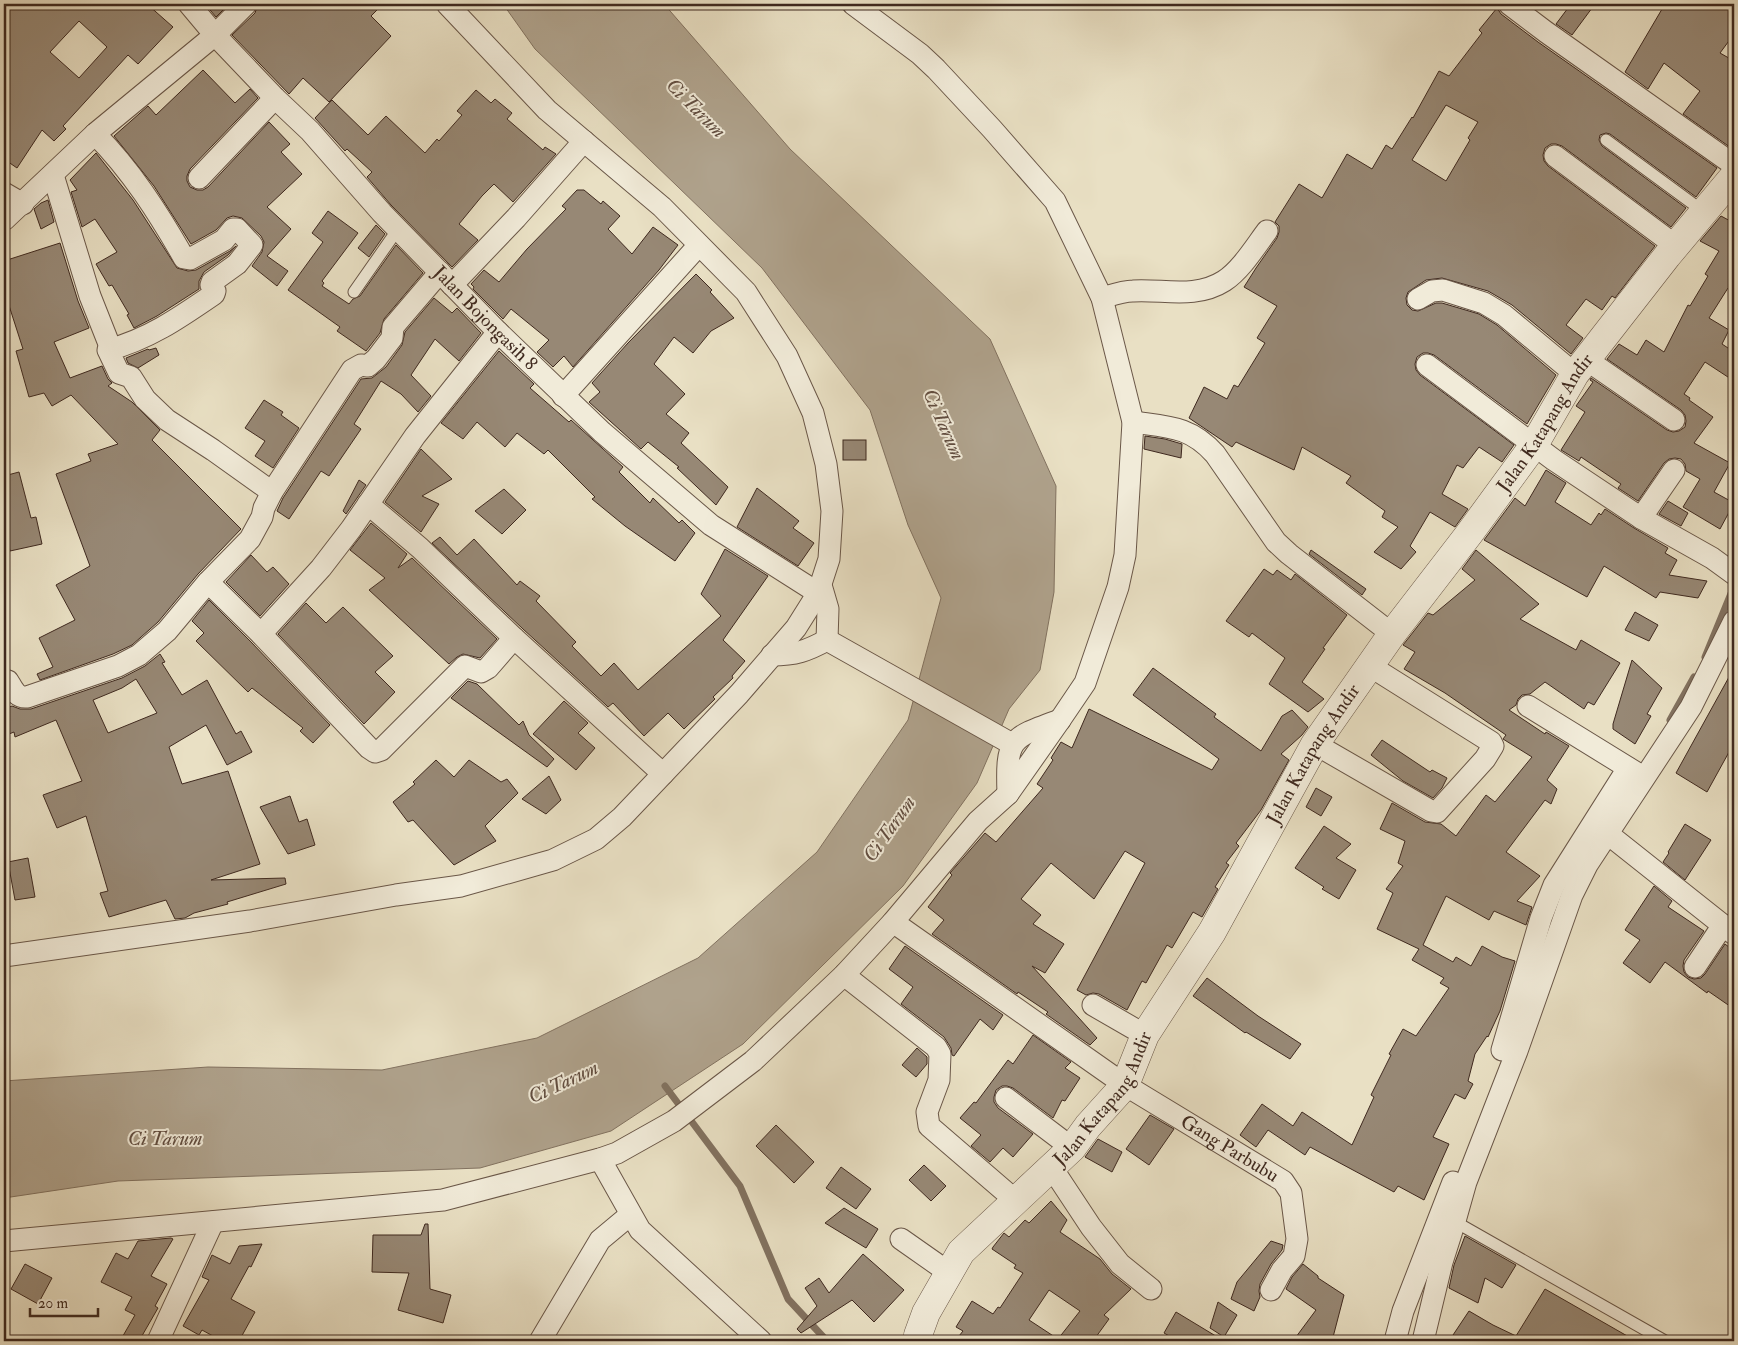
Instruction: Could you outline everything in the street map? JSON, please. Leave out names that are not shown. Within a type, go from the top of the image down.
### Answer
[{"type":"street","name":"Jalan Bojongasih 8","points":[[189,4],[214,35],[310,131],[398,229],[498,332],[609,439],[711,525],[819,589]]},
{"type":"street","points":[[4,220],[95,134],[214,35],[246,4]]},
{"type":"street","points":[[7,955],[250,921],[461,886],[553,860],[596,838],[622,817],[739,694],[772,656],[796,628],[819,589],[830,559],[832,510],[826,464],[813,413],[786,356],[746,292],[662,207],[547,110],[448,4]]},
{"type":"street","points":[[4,1241],[443,1200],[600,1160],[617,1153],[683,1114],[753,1061],[844,976],[893,922],[978,821],[1008,794],[1060,720],[1085,683],[1118,587],[1125,555],[1133,422],[1102,298],[1055,202],[992,129],[936,69],[920,54],[852,4]]},
{"type":"street","points":[[1509,4],[1734,165]]},
{"type":"street","points":[[199,178],[275,98]]},
{"type":"street","points":[[95,134],[116,156],[138,184],[184,258],[190,259],[224,240],[233,229],[237,228],[252,246],[237,264],[212,282],[214,294],[174,322],[151,335],[108,350],[119,373],[131,377],[145,399],[167,420],[272,492]]},
{"type":"street","points":[[4,680],[8,681],[16,694],[21,697],[27,697],[118,666],[139,654],[167,631],[208,582],[250,539],[262,517],[272,492],[352,370],[361,365],[368,366],[376,359],[392,338],[393,327],[446,278],[516,218],[584,141]]},
{"type":"street","points":[[1555,156],[1676,246]]},
{"type":"street","points":[[53,175],[90,296],[111,350]]},
{"type":"street","name":"Jalan Katapang Andir","points":[[916,1339],[926,1313],[960,1252],[1072,1148],[1125,1085],[1145,1035],[1212,932],[1316,744],[1392,634],[1534,445],[1581,367],[1676,246],[1734,176]]},
{"type":"street","points":[[4,193],[23,204]]},
{"type":"street","points":[[1102,298],[1131,290],[1187,293],[1207,289],[1224,281],[1268,231]]},
{"type":"street","points":[[564,396],[699,245]]},
{"type":"street","points":[[1418,299],[1432,291],[1443,290],[1484,303],[1581,367],[1674,420]]},
{"type":"street","points":[[261,634],[320,568],[368,504],[415,436],[498,332]]},
{"type":"street","points":[[1427,365],[1534,445],[1641,518],[1712,558],[1733,573]]},
{"type":"street","points":[[1133,422],[1182,430],[1204,442],[1215,454],[1276,542],[1392,634]]},
{"type":"street","points":[[1641,518],[1674,470]]},
{"type":"street","points":[[368,504],[420,548],[514,638],[663,774]]},
{"type":"street","points":[[208,582],[375,752],[381,750],[465,666],[481,672],[488,668],[514,638]]},
{"type":"street","points":[[819,589],[828,608],[827,640]]},
{"type":"street","points":[[1424,1341],[1442,1262],[1448,1218],[1501,1055],[1541,918],[1554,885],[1637,773],[1691,707],[1734,622]]},
{"type":"street","points":[[772,656],[792,655],[827,640]]},
{"type":"street","points":[[827,640],[1012,744]]},
{"type":"street","points":[[1316,744],[1437,812],[1484,759],[1493,746],[1491,742],[1370,666]]},
{"type":"street","points":[[1528,706],[1637,773]]},
{"type":"street","points":[[1008,794],[1007,772],[1012,744],[1024,733],[1060,720]]},
{"type":"street","points":[[1395,1341],[1403,1311],[1426,1248],[1448,1218],[1466,1182],[1517,1051],[1572,895],[1587,864],[1608,834],[1637,773]]},
{"type":"street","points":[[1608,834],[1728,929],[1695,967]]},
{"type":"street","name":"Gang Parbubu","points":[[893,922],[1125,1085],[1283,1181],[1292,1194],[1297,1239],[1294,1256],[1282,1270],[1270,1290]]},
{"type":"street","points":[[844,976],[936,1047],[940,1054],[939,1080],[927,1112],[929,1126],[1015,1200]]},
{"type":"street","points":[[1093,1006],[1145,1035]]},
{"type":"street","points":[[1006,1098],[1072,1148]]},
{"type":"street","points":[[600,1160],[640,1230],[761,1341]]},
{"type":"street","points":[[1052,1168],[1091,1227],[1120,1264],[1151,1289]]},
{"type":"street","points":[[540,1341],[600,1240],[624,1220],[632,1217]]},
{"type":"street","points":[[158,1341],[212,1222]]},
{"type":"street","points":[[901,1239],[948,1272]]},
{"type":"lane","points":[[1606,140],[1704,212]]},
{"type":"lane","points":[[354,292],[398,229]]},
{"type":"lane","points":[[1448,1218],[1665,1341]]},
{"type":"water","name":"Ci Tarum","points":[[503,4],[664,4],[790,149],[990,339],[1056,486],[1054,592],[1040,670],[1009,709],[977,783],[903,886],[743,1044],[611,1131],[480,1168],[118,1181],[4,1198],[4,1081],[208,1067],[382,1070],[537,1038],[698,958],[817,852],[908,720],[941,598],[908,525],[870,410],[762,268],[535,49]]},
{"type":"building","points":[[9,4],[147,4],[173,27],[138,64],[128,55],[63,126],[66,129],[54,141],[42,130],[17,168],[4,159],[4,11]],"holes":[[[79,21],[107,47],[79,78],[50,52]]]},
{"type":"building","points":[[205,4],[229,4],[216,17]]},
{"type":"building","points":[[258,4],[383,4],[371,16],[391,36],[329,102],[303,78],[289,94],[232,35],[255,13]]},
{"type":"building","points":[[1571,4],[1595,4],[1572,35],[1556,24]]},
{"type":"building","points":[[1665,4],[1734,4],[1734,34],[1720,53],[1734,61],[1734,150],[1683,114],[1700,91],[1664,63],[1648,89],[1625,72]]},
{"type":"building","points":[[1497,8],[1501,14],[1538,42],[1717,168],[1696,197],[1610,134],[1600,135],[1599,140],[1602,146],[1686,208],[1671,227],[1562,146],[1551,144],[1545,148],[1544,161],[1548,166],[1655,246],[1615,298],[1612,296],[1602,310],[1586,299],[1566,325],[1583,338],[1571,354],[1512,305],[1488,291],[1442,278],[1426,280],[1408,292],[1406,298],[1407,305],[1412,310],[1418,311],[1436,303],[1442,303],[1479,314],[1497,325],[1556,375],[1527,424],[1434,355],[1423,353],[1417,357],[1416,370],[1420,375],[1514,445],[1502,462],[1479,447],[1463,468],[1457,465],[1442,494],[1468,509],[1455,527],[1430,512],[1410,546],[1416,552],[1401,569],[1374,552],[1398,527],[1382,517],[1385,511],[1346,483],[1351,476],[1302,447],[1294,470],[1236,442],[1232,447],[1189,418],[1204,387],[1227,399],[1234,385],[1238,387],[1265,343],[1257,338],[1277,306],[1244,287],[1277,238],[1279,226],[1275,222],[1299,184],[1322,198],[1347,154],[1372,169],[1386,145],[1392,149],[1413,118],[1439,71],[1449,76],[1482,33],[1479,30]],"holes":[[[1446,105],[1478,122],[1468,138],[1470,140],[1446,181],[1412,160]]]},
{"type":"building","points":[[203,70],[235,103],[250,89],[258,98],[190,169],[187,181],[190,187],[203,190],[208,187],[269,122],[290,144],[281,152],[302,174],[267,207],[291,229],[267,256],[288,271],[277,286],[252,266],[262,252],[264,242],[261,236],[242,218],[233,216],[227,218],[216,230],[191,244],[154,186],[114,136],[148,106],[156,115]]},
{"type":"building","points":[[476,90],[491,103],[495,99],[512,113],[507,119],[543,150],[545,147],[556,154],[513,202],[494,184],[482,196],[459,224],[478,240],[452,267],[391,205],[367,177],[372,172],[347,149],[345,151],[315,118],[332,100],[368,135],[386,116],[425,153],[437,139],[439,141],[462,115],[457,111]]},
{"type":"building","points":[[96,153],[133,200],[177,268],[188,271],[196,270],[236,246],[228,255],[204,272],[199,281],[199,289],[157,316],[134,328],[127,315],[129,314],[112,285],[109,286],[96,264],[117,252],[95,219],[82,227],[71,192],[77,190],[70,180]]},
{"type":"building","points":[[577,190],[584,190],[601,204],[603,201],[620,216],[608,229],[632,254],[653,227],[678,245],[659,270],[573,367],[564,356],[553,367],[537,352],[549,340],[511,309],[503,319],[473,289],[474,287],[471,284],[484,270],[499,282],[527,249],[566,209],[562,206]]},
{"type":"building","points":[[48,200],[54,222],[41,229],[34,209]]},
{"type":"building","points":[[328,211],[358,233],[322,281],[324,283],[322,286],[349,304],[353,299],[360,296],[396,245],[423,273],[384,319],[380,333],[366,351],[337,331],[340,327],[288,290],[323,242],[312,233]]},
{"type":"building","points":[[1721,216],[1734,223],[1734,292],[1728,288],[1709,318],[1729,330],[1722,344],[1734,352],[1734,381],[1705,362],[1684,394],[1690,398],[1689,400],[1713,417],[1694,443],[1730,463],[1714,492],[1734,503],[1720,529],[1683,507],[1700,479],[1686,471],[1685,464],[1681,459],[1669,459],[1664,463],[1638,501],[1618,488],[1621,484],[1581,457],[1579,461],[1561,450],[1585,412],[1576,406],[1593,382],[1590,380],[1591,378],[1667,430],[1679,431],[1685,427],[1685,415],[1681,410],[1607,359],[1619,344],[1637,355],[1646,340],[1664,352],[1688,305],[1690,306],[1708,276],[1705,274],[1719,251],[1700,241]]},
{"type":"building","points":[[376,225],[385,234],[369,257],[358,248]]},
{"type":"building","points":[[60,243],[78,301],[89,328],[54,342],[70,378],[102,366],[112,383],[108,386],[132,402],[160,430],[152,440],[241,529],[198,574],[158,622],[132,645],[113,654],[40,680],[37,674],[53,667],[39,638],[75,620],[56,585],[90,566],[56,474],[91,461],[88,454],[118,444],[71,395],[52,406],[44,393],[29,397],[16,351],[23,349],[4,290],[4,261]]},
{"type":"building","points":[[696,274],[712,290],[710,292],[734,318],[711,331],[693,353],[674,337],[654,364],[685,394],[666,414],[689,433],[681,443],[728,487],[716,505],[677,468],[679,467],[648,442],[641,449],[589,402],[600,392],[592,383],[628,343]]},
{"type":"building","points":[[434,298],[452,313],[457,308],[481,333],[459,361],[435,339],[411,375],[431,396],[418,412],[401,394],[381,381],[354,424],[361,429],[329,476],[321,471],[289,519],[277,511],[283,498],[361,379],[372,378],[386,367],[402,345],[405,332]]},
{"type":"building","points":[[156,348],[159,355],[138,368],[128,363],[126,358],[148,349]]},
{"type":"building","points":[[499,351],[534,384],[530,388],[569,422],[571,420],[623,467],[619,472],[650,503],[653,498],[679,523],[682,520],[695,533],[675,561],[625,526],[592,499],[595,497],[548,450],[544,454],[517,433],[505,447],[477,422],[463,439],[441,423]]},
{"type":"building","points":[[264,400],[283,412],[281,415],[299,428],[273,468],[255,456],[265,441],[245,428]]},
{"type":"building","points":[[1145,436],[1182,444],[1181,458],[1144,449]]},
{"type":"building","points":[[843,440],[866,440],[866,460],[843,460]]},
{"type":"building","points":[[421,449],[452,479],[422,496],[439,504],[421,532],[385,502]]},
{"type":"building","points":[[1546,470],[1566,483],[1555,502],[1591,525],[1599,513],[1601,515],[1605,509],[1668,548],[1665,553],[1677,560],[1669,575],[1707,581],[1698,598],[1660,592],[1656,598],[1604,566],[1587,597],[1484,540],[1515,498],[1525,506]]},
{"type":"building","points":[[19,472],[31,518],[36,517],[42,544],[10,551],[4,520],[4,476]]},
{"type":"building","points":[[359,480],[366,485],[346,514],[343,511]]},
{"type":"building","points":[[757,488],[799,521],[793,528],[814,543],[798,566],[737,527]]},
{"type":"building","points":[[504,489],[526,510],[502,534],[475,511]]},
{"type":"building","points":[[1668,501],[1688,513],[1681,526],[1659,514]]},
{"type":"building","points":[[371,523],[407,554],[398,568],[412,558],[497,639],[480,658],[463,654],[449,664],[369,590],[385,578],[350,550]]},
{"type":"building","points":[[440,537],[457,555],[474,539],[517,585],[520,581],[540,596],[536,601],[576,642],[572,646],[601,676],[614,663],[638,690],[721,616],[701,594],[725,549],[768,576],[723,640],[745,661],[732,676],[733,678],[713,697],[715,699],[684,729],[668,713],[644,736],[613,703],[608,707],[432,543]]},
{"type":"building","points":[[1311,550],[1366,589],[1362,595],[1309,554]]},
{"type":"building","points":[[1476,550],[1539,604],[1520,619],[1576,650],[1581,640],[1620,663],[1594,705],[1588,702],[1584,709],[1545,682],[1530,694],[1522,695],[1516,705],[1509,710],[1545,734],[1546,732],[1569,746],[1547,780],[1557,789],[1551,804],[1545,800],[1506,852],[1540,876],[1517,901],[1532,907],[1526,925],[1494,911],[1489,920],[1446,896],[1423,945],[1453,962],[1456,957],[1471,966],[1482,946],[1502,957],[1515,961],[1500,1011],[1488,1037],[1475,1054],[1468,1081],[1473,1084],[1465,1099],[1455,1094],[1433,1137],[1449,1144],[1424,1200],[1398,1186],[1394,1192],[1310,1147],[1305,1155],[1268,1130],[1256,1147],[1240,1135],[1262,1104],[1293,1126],[1302,1112],[1352,1145],[1374,1097],[1371,1095],[1391,1055],[1389,1054],[1403,1029],[1416,1036],[1449,988],[1440,983],[1444,978],[1412,960],[1419,949],[1377,929],[1393,893],[1386,889],[1403,866],[1398,863],[1405,841],[1380,829],[1392,803],[1425,822],[1441,824],[1456,836],[1486,795],[1495,802],[1532,757],[1503,739],[1506,735],[1445,693],[1404,669],[1415,652],[1403,645],[1428,613],[1433,615],[1475,580],[1462,569]]},
{"type":"building","points":[[251,555],[267,572],[273,567],[289,584],[260,616],[226,582]]},
{"type":"building","points":[[1264,569],[1273,575],[1277,570],[1291,580],[1295,574],[1347,615],[1323,648],[1325,649],[1302,682],[1324,699],[1308,712],[1269,684],[1285,658],[1252,633],[1249,637],[1226,621]]},
{"type":"building","points":[[209,600],[330,725],[313,743],[300,731],[303,728],[252,688],[248,692],[196,641],[204,633],[192,621]]},
{"type":"building","points":[[306,603],[326,623],[343,607],[393,656],[375,672],[395,692],[364,724],[278,634]]},
{"type":"building","points":[[1635,612],[1658,625],[1649,641],[1625,630]]},
{"type":"building","points":[[160,654],[165,662],[162,663],[182,695],[207,680],[236,734],[241,731],[252,752],[227,765],[206,725],[169,747],[182,784],[228,771],[260,864],[211,880],[285,878],[286,884],[227,902],[228,904],[194,913],[185,918],[175,919],[166,900],[109,917],[100,893],[108,891],[86,816],[57,828],[43,795],[82,781],[56,720],[15,737],[14,732],[4,736],[4,709],[12,706],[20,709],[31,709],[122,678],[145,666]],"holes":[[[136,679],[157,713],[108,733],[93,700],[122,688]]]},
{"type":"building","points":[[1632,660],[1662,688],[1647,714],[1651,716],[1635,744],[1613,729]]},
{"type":"building","points":[[1153,668],[1216,714],[1214,717],[1261,751],[1282,716],[1292,710],[1308,727],[1281,754],[1289,760],[1261,810],[1236,843],[1239,846],[1226,863],[1229,865],[1215,887],[1218,889],[1202,917],[1193,912],[1172,948],[1167,945],[1146,983],[1142,981],[1127,1010],[1099,994],[1086,995],[1077,990],[1145,863],[1125,851],[1094,899],[1051,863],[1021,899],[1041,915],[1033,924],[1064,944],[1045,973],[1032,966],[1097,1038],[1090,1045],[1046,1014],[1048,1012],[1018,992],[1017,994],[932,934],[944,920],[928,907],[952,875],[950,873],[985,833],[996,842],[1043,788],[1037,784],[1053,760],[1051,758],[1061,742],[1072,748],[1089,709],[1212,770],[1219,759],[1133,695]]},
{"type":"building","points":[[1734,668],[1734,743],[1707,792],[1676,773]]},
{"type":"building","points":[[468,681],[477,684],[519,725],[523,721],[529,735],[554,759],[547,767],[451,698]]},
{"type":"building","points":[[564,701],[588,723],[578,733],[595,748],[576,770],[533,734]]},
{"type":"building","points":[[1382,740],[1430,772],[1432,770],[1447,778],[1442,788],[1433,798],[1403,781],[1371,755]]},
{"type":"building","points":[[436,760],[454,777],[469,760],[501,782],[507,779],[518,793],[485,826],[496,841],[454,865],[413,820],[408,822],[393,802],[415,784],[413,782]]},
{"type":"building","points":[[549,776],[561,800],[546,814],[522,799]]},
{"type":"building","points":[[1316,788],[1332,797],[1321,816],[1306,807]]},
{"type":"building","points":[[290,796],[299,822],[307,819],[315,845],[288,854],[260,807]]},
{"type":"building","points":[[1685,824],[1711,840],[1685,880],[1663,862]]},
{"type":"building","points":[[1324,826],[1351,844],[1336,858],[1356,870],[1339,899],[1322,889],[1324,887],[1295,868]]},
{"type":"building","points":[[28,858],[35,897],[15,900],[8,862]]},
{"type":"building","points":[[1654,886],[1672,901],[1668,907],[1704,931],[1684,960],[1684,972],[1688,977],[1694,979],[1701,978],[1725,944],[1734,951],[1734,1009],[1708,991],[1707,993],[1665,962],[1650,983],[1623,963],[1640,940],[1625,930]]},
{"type":"building","points":[[905,946],[1003,1015],[993,1030],[980,1019],[954,1056],[952,1055],[951,1048],[944,1037],[901,1004],[913,987],[889,969]]},
{"type":"building","points":[[1207,978],[1258,1016],[1301,1044],[1290,1059],[1245,1033],[1193,996]]},
{"type":"building","points":[[1033,1035],[1071,1062],[1065,1068],[1080,1078],[1065,1101],[1062,1100],[1053,1118],[1013,1088],[1002,1086],[996,1090],[994,1102],[998,1108],[1033,1134],[1013,1157],[1003,1148],[990,1162],[971,1146],[981,1135],[960,1118],[974,1102],[976,1103],[1008,1060],[1013,1064]]},
{"type":"building","points":[[917,1048],[927,1057],[927,1064],[916,1077],[902,1065]]},
{"type":"building","points":[[1150,1115],[1174,1129],[1149,1165],[1126,1149]]},
{"type":"building","points":[[776,1125],[814,1162],[794,1183],[756,1146]]},
{"type":"building","points":[[1098,1139],[1122,1152],[1112,1172],[1085,1157]]},
{"type":"building","points":[[924,1165],[946,1186],[931,1201],[909,1180]]},
{"type":"building","points":[[841,1167],[871,1189],[856,1209],[826,1188]]},
{"type":"building","points":[[1051,1201],[1067,1220],[1060,1232],[1100,1259],[1112,1274],[1131,1289],[1104,1315],[1109,1319],[1093,1341],[955,1341],[963,1331],[956,1327],[972,1301],[993,1314],[998,1307],[1000,1308],[1023,1273],[1014,1268],[1016,1265],[992,1249],[1004,1233],[1009,1237],[1025,1220],[1029,1223]],"holes":[[[1049,1290],[1080,1311],[1058,1339],[1029,1320]]]},
{"type":"building","points":[[844,1208],[878,1229],[866,1248],[825,1223]]},
{"type":"building","points":[[425,1224],[428,1224],[430,1289],[451,1295],[443,1323],[398,1310],[409,1273],[372,1272],[373,1235],[421,1235]]},
{"type":"building","points":[[1465,1236],[1516,1265],[1502,1288],[1485,1278],[1478,1303],[1449,1288],[1454,1265]]},
{"type":"building","points":[[173,1239],[151,1276],[167,1284],[155,1306],[158,1308],[139,1341],[120,1341],[135,1315],[125,1310],[132,1297],[101,1282],[116,1253],[128,1259],[138,1241]]},
{"type":"building","points":[[1271,1241],[1283,1245],[1282,1250],[1271,1264],[1260,1284],[1260,1297],[1254,1311],[1231,1299],[1237,1282]]},
{"type":"building","points":[[262,1244],[251,1267],[249,1266],[231,1299],[255,1312],[239,1341],[222,1341],[202,1330],[199,1335],[183,1326],[209,1280],[202,1277],[212,1255],[230,1264],[239,1246]]},
{"type":"building","points":[[863,1254],[904,1290],[874,1322],[852,1300],[801,1333],[797,1329],[817,1306],[805,1288],[819,1278],[829,1293]]},
{"type":"building","points":[[25,1264],[52,1278],[38,1304],[11,1289]]},
{"type":"building","points":[[1303,1264],[1318,1278],[1344,1295],[1332,1341],[1293,1341],[1316,1310],[1286,1289],[1292,1277]]},
{"type":"building","points":[[1545,1289],[1636,1341],[1449,1341],[1469,1311],[1516,1336]]},
{"type":"building","points":[[1218,1302],[1237,1315],[1224,1337],[1210,1328]]},
{"type":"building","points":[[1176,1312],[1224,1341],[1178,1341],[1164,1333]]},
{"type":"waterway","points":[[1705,657],[1732,591],[1734,580]]},
{"type":"waterway","points":[[1670,720],[1694,677]]},
{"type":"waterway","points":[[665,1086],[740,1186],[788,1299],[827,1341]]}]
